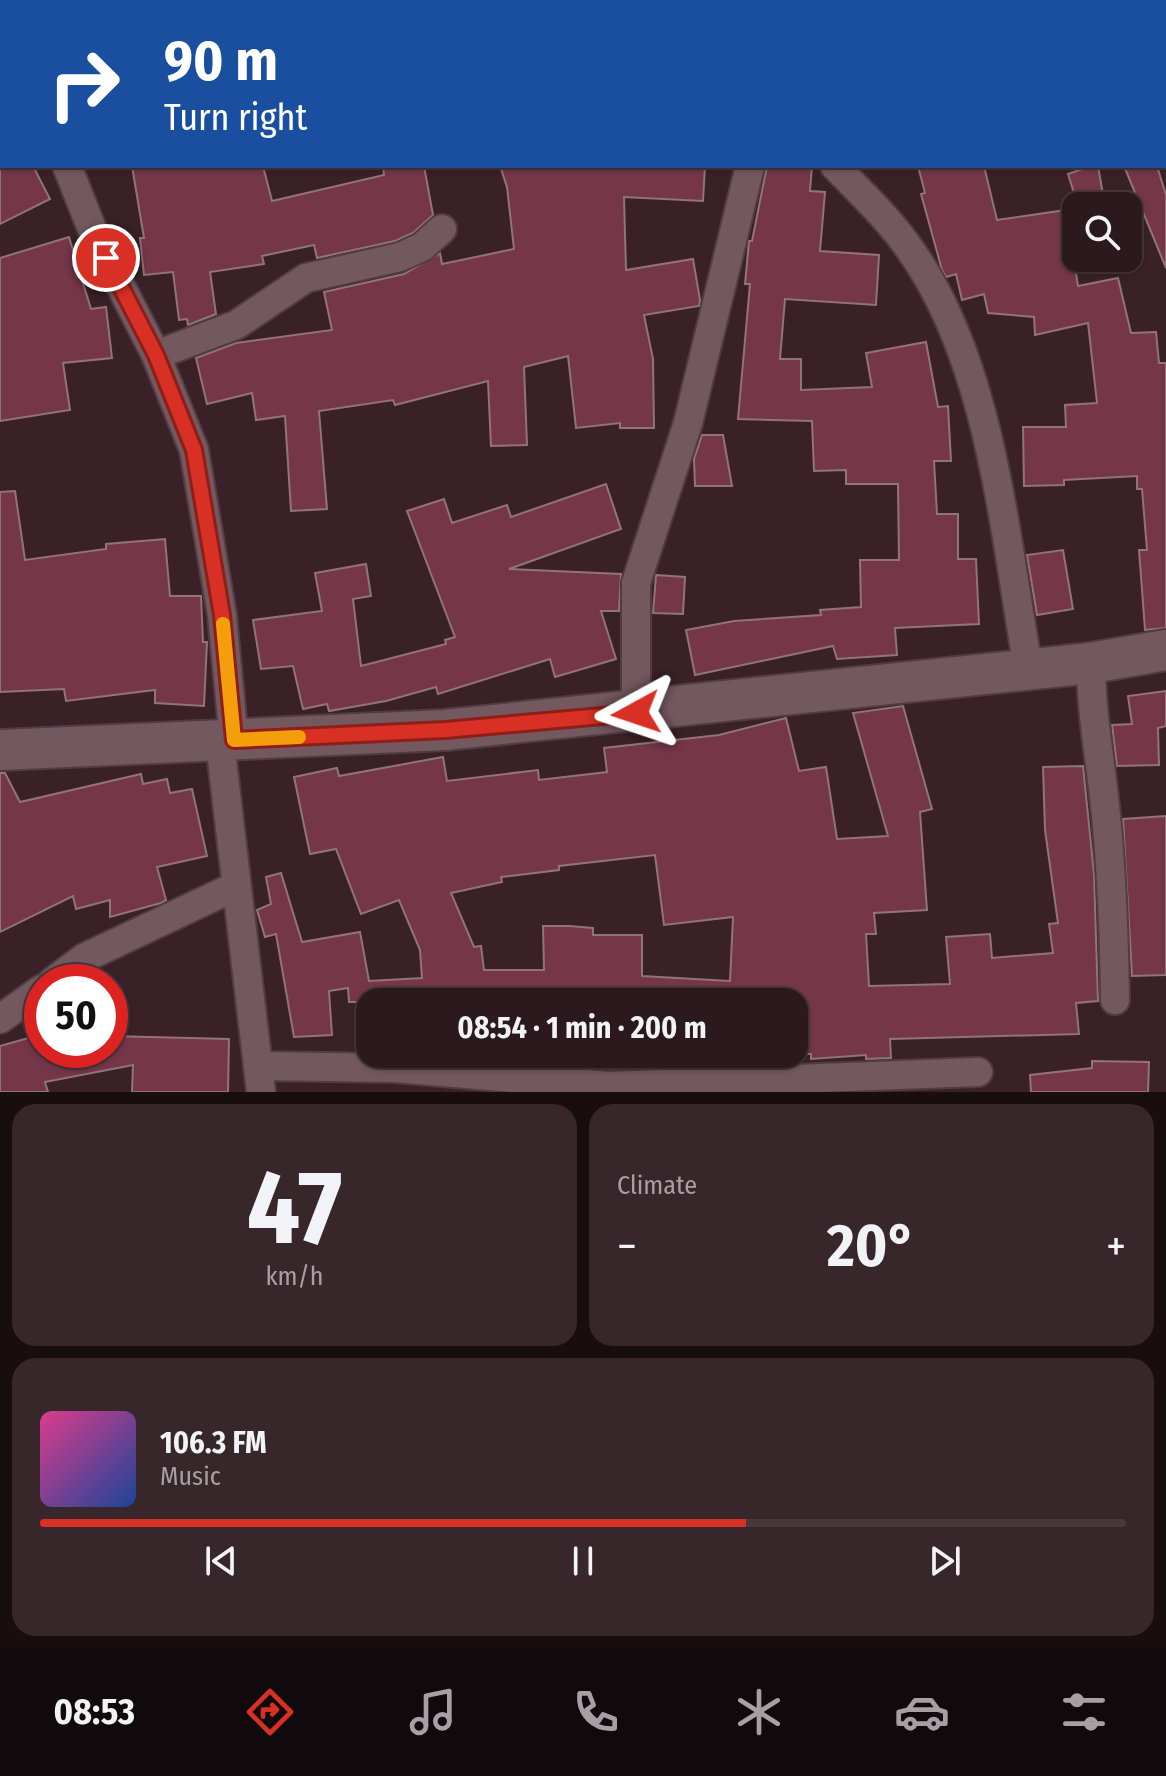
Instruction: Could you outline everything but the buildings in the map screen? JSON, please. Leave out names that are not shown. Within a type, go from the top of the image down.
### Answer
[{"type":"main road","points":[[0,750],[445,730],[636,713],[1028,667],[1091,663],[1166,650]]},
{"type":"street","points":[[68,168],[94,234],[156,355],[194,450],[222,615],[236,886],[260,1079],[395,1068],[609,1086],[978,1072]]},
{"type":"street","points":[[636,713],[636,583],[688,423],[750,168]]},
{"type":"street","points":[[837,168],[909,248],[945,311],[967,363],[985,428],[1028,667]]},
{"type":"street","points":[[156,355],[236,325],[306,278],[400,257],[422,247],[442,229]]},
{"type":"street","points":[[1091,663],[1091,713],[1104,795],[1113,893],[1115,1000]]},
{"type":"street","points":[[76,964],[236,886]]},
{"type":"street","points":[[0,1019],[24,1002]]},
{"type":"slow traffic","points":[[223,624],[234,740],[299,737]]},
{"type":"route","points":[[106,258],[156,355],[194,450],[222,615],[234,740],[445,730],[636,713]]}]
